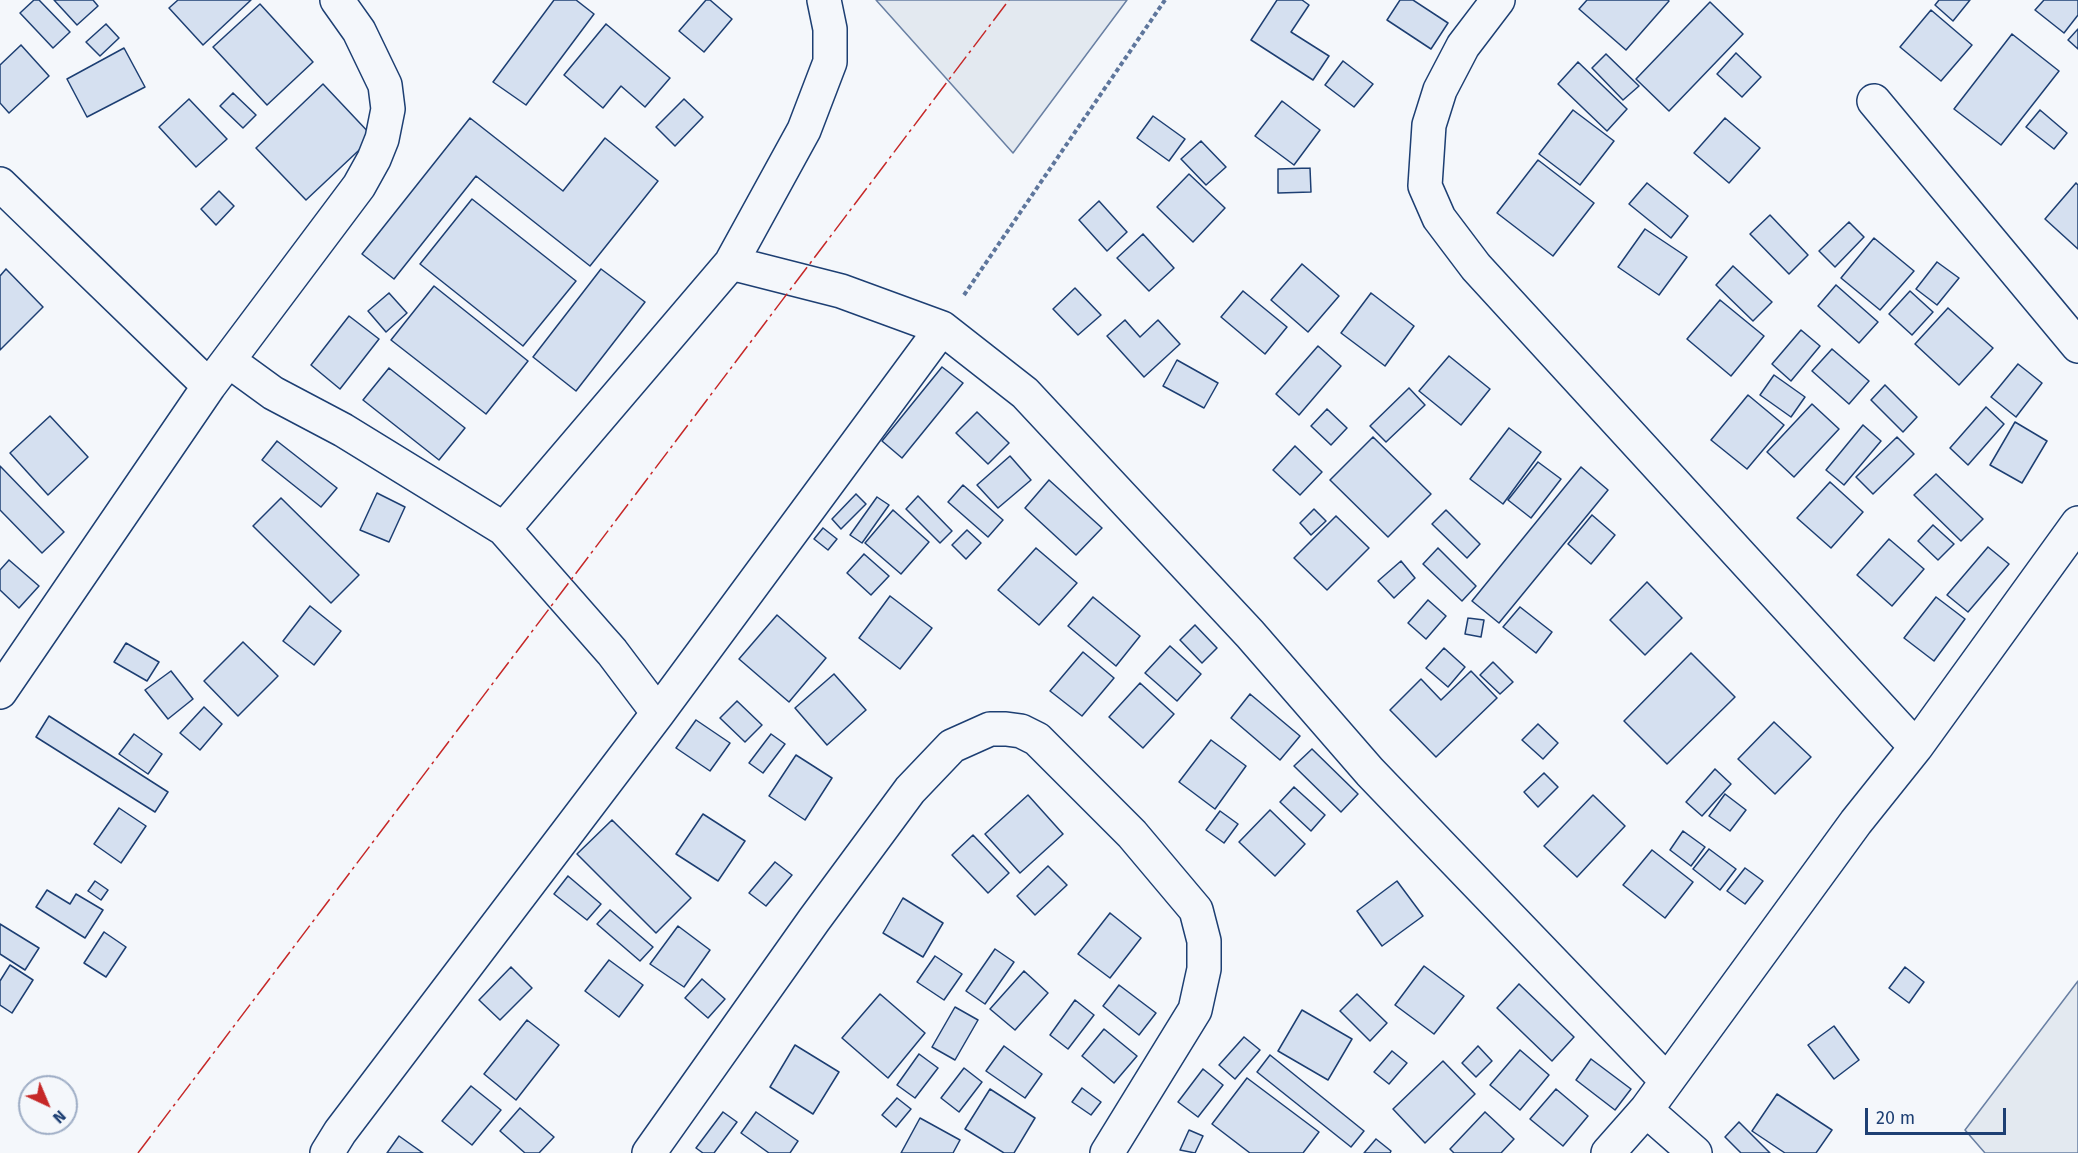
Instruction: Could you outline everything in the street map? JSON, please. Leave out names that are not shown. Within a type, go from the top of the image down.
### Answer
[{"type":"street","points":[[0,692],[209,386],[359,186],[382,139],[388,109],[385,85],[359,31],[337,0]]},
{"type":"street","points":[[504,529],[730,263],[804,130],[830,62],[830,29],[824,0]]},
{"type":"street","points":[[1498,0],[1463,46],[1440,90],[1429,125],[1425,186],[1439,218],[1476,267],[1916,747]]},
{"type":"street","points":[[1874,101],[2078,346]]},
{"type":"street","points":[[0,184],[209,386]]},
{"type":"street","points":[[730,263],[842,291],[942,328],[1025,393],[1250,634],[1370,772],[1667,1081]]},
{"type":"street","points":[[327,1153],[340,1132],[658,713],[942,328]]},
{"type":"street","points":[[229,361],[273,393],[343,430],[504,529],[612,652],[658,713]]},
{"type":"street","points":[[1608,1153],[1646,1110],[1856,822],[1916,747],[2078,523]]},
{"type":"street","points":[[649,1153],[807,930],[910,790],[952,746],[990,729],[1021,731],[1037,739],[1132,834],[1196,910],[1204,941],[1204,969],[1196,1010],[1107,1153]]},
{"type":"street","points":[[1646,1110],[1695,1153]]},
{"type":"path","points":[[942,328],[1141,32],[1165,0]]},
{"type":"shaded area","points":[[876,0],[1127,0],[1013,153]]},
{"type":"shaded area","points":[[2078,981],[2078,1153],[1985,1153],[1965,1130]]},
{"type":"building","points":[[34,0],[39,0],[70,32],[53,48],[20,13]]},
{"type":"building","points":[[54,0],[93,0],[98,6],[77,25]]},
{"type":"building","points":[[178,0],[251,0],[203,45],[169,8]]},
{"type":"building","points":[[554,0],[576,0],[594,14],[526,105],[493,82]]},
{"type":"building","points":[[706,0],[710,0],[732,19],[704,52],[679,31]]},
{"type":"building","points":[[1277,0],[1302,0],[1309,5],[1291,32],[1329,56],[1313,80],[1251,40]]},
{"type":"building","points":[[1400,0],[1413,0],[1448,23],[1431,49],[1387,20]]},
{"type":"building","points":[[1587,0],[1669,1],[1626,50],[1579,9]]},
{"type":"building","points":[[1939,0],[1970,0],[1953,21],[1935,5]]},
{"type":"building","points":[[2044,0],[2078,0],[2078,15],[2064,33],[2035,10]]},
{"type":"building","points":[[1710,2],[1743,34],[1669,111],[1636,79]]},
{"type":"building","points":[[260,4],[313,62],[267,105],[213,47]]},
{"type":"building","points":[[1931,10],[1972,45],[1941,81],[1900,47]]},
{"type":"building","points":[[106,24],[119,38],[100,56],[86,42]]},
{"type":"building","points":[[606,24],[670,78],[645,107],[621,86],[603,108],[564,75]]},
{"type":"building","points":[[2078,29],[2078,49],[2068,40]]},
{"type":"building","points":[[2012,34],[2059,71],[2001,145],[1954,109]]},
{"type":"building","points":[[21,45],[49,76],[9,113],[0,103],[0,65]]},
{"type":"building","points":[[124,48],[145,87],[87,117],[67,79]]},
{"type":"building","points":[[1736,53],[1761,77],[1742,97],[1717,74]]},
{"type":"building","points":[[1606,54],[1639,86],[1623,100],[1592,68]]},
{"type":"building","points":[[1343,61],[1373,84],[1354,107],[1325,85]]},
{"type":"building","points":[[1578,62],[1627,109],[1607,131],[1558,84]]},
{"type":"building","points":[[323,84],[373,137],[306,200],[256,148]]},
{"type":"building","points":[[233,93],[256,115],[243,128],[220,106]]},
{"type":"building","points":[[189,99],[227,139],[196,167],[159,127]]},
{"type":"building","points":[[684,99],[703,117],[675,146],[656,127]]},
{"type":"building","points":[[1282,101],[1320,130],[1294,165],[1255,136]]},
{"type":"building","points":[[1573,110],[1614,141],[1580,185],[1539,154]]},
{"type":"building","points":[[2040,110],[2067,133],[2054,149],[2026,127]]},
{"type":"building","points":[[1153,116],[1185,139],[1169,161],[1137,138]]},
{"type":"building","points":[[470,118],[563,191],[605,138],[658,181],[590,266],[476,176],[394,279],[362,254]]},
{"type":"building","points":[[1725,118],[1760,148],[1729,183],[1694,153]]},
{"type":"building","points":[[1201,141],[1226,167],[1206,185],[1181,159]]},
{"type":"building","points":[[1538,160],[1594,203],[1553,256],[1497,213]]},
{"type":"building","points":[[1310,168],[1311,192],[1278,193],[1278,169]]},
{"type":"building","points":[[1189,174],[1225,208],[1193,242],[1157,207]]},
{"type":"building","points":[[1647,183],[1688,216],[1671,238],[1629,204]]},
{"type":"building","points":[[2076,183],[2078,185],[2078,249],[2045,219]]},
{"type":"building","points":[[219,191],[234,206],[216,225],[201,209]]},
{"type":"building","points":[[472,199],[576,281],[523,346],[420,264]]},
{"type":"building","points":[[1099,201],[1127,232],[1107,251],[1079,220]]},
{"type":"building","points":[[1770,215],[1808,255],[1789,274],[1750,234]]},
{"type":"building","points":[[1849,222],[1864,237],[1835,267],[1819,251]]},
{"type":"building","points":[[1645,229],[1687,257],[1659,295],[1618,267]]},
{"type":"building","points":[[1143,234],[1174,268],[1149,291],[1117,258]]},
{"type":"building","points":[[1874,238],[1914,271],[1880,310],[1841,278]]},
{"type":"building","points":[[1937,262],[1959,278],[1937,305],[1916,289]]},
{"type":"building","points":[[1302,264],[1339,296],[1308,332],[1271,300]]},
{"type":"building","points":[[1733,266],[1772,302],[1753,321],[1716,285]]},
{"type":"building","points":[[6,269],[43,307],[0,350],[0,276]]},
{"type":"building","points":[[601,269],[645,302],[576,391],[533,357]]},
{"type":"building","points":[[1836,285],[1878,322],[1859,343],[1818,306]]},
{"type":"building","points":[[434,286],[528,361],[486,414],[391,340]]},
{"type":"building","points":[[1075,288],[1101,315],[1078,335],[1053,309]]},
{"type":"building","points":[[1243,291],[1287,327],[1265,354],[1221,317]]},
{"type":"building","points":[[1910,291],[1933,312],[1912,335],[1889,314]]},
{"type":"building","points":[[389,293],[407,313],[386,332],[368,311]]},
{"type":"building","points":[[1371,293],[1414,326],[1385,366],[1341,333]]},
{"type":"building","points":[[1720,300],[1764,336],[1731,376],[1687,339]]},
{"type":"building","points":[[1948,308],[1993,348],[1959,385],[1915,344]]},
{"type":"building","points":[[349,316],[379,339],[340,389],[311,365]]},
{"type":"building","points":[[1125,320],[1140,337],[1158,320],[1180,344],[1144,377],[1107,336]]},
{"type":"building","points":[[1801,330],[1820,346],[1791,381],[1772,364]]},
{"type":"building","points":[[1318,346],[1341,366],[1299,415],[1276,394]]},
{"type":"building","points":[[1832,349],[1869,381],[1849,404],[1812,371]]},
{"type":"building","points":[[1449,356],[1490,389],[1461,425],[1419,391]]},
{"type":"building","points":[[1177,360],[1218,383],[1204,408],[1163,386]]},
{"type":"building","points":[[2018,364],[2042,383],[2016,417],[1991,397]]},
{"type":"building","points":[[942,367],[963,383],[902,458],[882,441]]},
{"type":"building","points":[[389,368],[465,428],[439,460],[363,400]]},
{"type":"building","points":[[1774,375],[1805,397],[1791,417],[1760,395]]},
{"type":"building","points":[[1885,385],[1917,417],[1903,432],[1871,400]]},
{"type":"building","points":[[1409,388],[1425,405],[1386,442],[1370,426]]},
{"type":"building","points":[[1748,395],[1784,425],[1747,469],[1711,440]]},
{"type":"building","points":[[1812,404],[1839,429],[1794,477],[1767,452]]},
{"type":"building","points":[[1986,407],[2004,424],[1968,465],[1950,448]]},
{"type":"building","points":[[1327,409],[1347,428],[1331,445],[1311,426]]},
{"type":"building","points":[[977,412],[1009,443],[988,464],[956,433]]},
{"type":"building","points":[[50,416],[88,457],[48,495],[10,453]]},
{"type":"building","points":[[2015,422],[2047,441],[2022,483],[1990,465]]},
{"type":"building","points":[[1863,425],[1881,441],[1844,485],[1826,470]]},
{"type":"building","points":[[1509,428],[1541,452],[1503,504],[1470,479]]},
{"type":"building","points":[[1373,437],[1431,494],[1388,537],[1330,480]]},
{"type":"building","points":[[1897,437],[1914,454],[1873,494],[1856,477]]},
{"type":"building","points":[[277,441],[337,488],[321,507],[262,460]]},
{"type":"building","points":[[1295,446],[1322,472],[1300,495],[1273,470]]},
{"type":"building","points":[[1010,456],[1031,480],[998,508],[977,485]]},
{"type":"building","points":[[1538,462],[1561,479],[1531,518],[1508,500]]},
{"type":"building","points":[[0,466],[64,532],[42,553],[0,510]]},
{"type":"building","points":[[1581,467],[1608,490],[1499,623],[1472,601]]},
{"type":"building","points":[[1936,474],[1983,519],[1961,541],[1914,495]]},
{"type":"building","points":[[1049,480],[1102,528],[1076,555],[1025,508]]},
{"type":"building","points":[[1830,482],[1863,512],[1831,548],[1797,518]]},
{"type":"building","points":[[963,485],[1003,520],[988,537],[948,502]]},
{"type":"building","points":[[377,493],[405,507],[389,542],[360,530]]},
{"type":"building","points":[[856,494],[866,504],[841,529],[832,519]]},
{"type":"building","points":[[918,496],[952,531],[940,543],[906,509]]},
{"type":"building","points":[[877,497],[889,505],[862,543],[850,535]]},
{"type":"building","points":[[281,498],[359,575],[331,603],[253,526]]},
{"type":"building","points":[[1314,509],[1326,521],[1311,535],[1300,523]]},
{"type":"building","points":[[893,510],[929,542],[901,574],[865,543]]},
{"type":"building","points":[[1446,510],[1480,544],[1467,558],[1432,524]]},
{"type":"building","points":[[1592,515],[1615,535],[1591,564],[1568,544]]},
{"type":"building","points":[[1336,516],[1369,548],[1327,590],[1294,558]]},
{"type":"building","points":[[1933,525],[1954,544],[1938,560],[1918,541]]},
{"type":"building","points":[[823,528],[837,539],[828,550],[814,539]]},
{"type":"building","points":[[967,530],[981,543],[966,559],[952,545]]},
{"type":"building","points":[[1889,539],[1924,569],[1892,606],[1857,575]]},
{"type":"building","points":[[1988,547],[2009,564],[1968,612],[1947,595]]},
{"type":"building","points":[[1036,548],[1077,583],[1039,625],[998,590]]},
{"type":"building","points":[[1438,548],[1476,586],[1462,601],[1423,564]]},
{"type":"building","points":[[864,554],[889,576],[871,595],[847,573]]},
{"type":"building","points":[[9,560],[39,586],[19,608],[0,590],[0,570]]},
{"type":"building","points":[[1401,561],[1415,578],[1394,598],[1378,581]]},
{"type":"building","points":[[1647,582],[1682,618],[1645,655],[1610,620]]},
{"type":"building","points":[[890,596],[932,628],[900,669],[859,638]]},
{"type":"building","points":[[1093,597],[1140,636],[1116,666],[1068,626]]},
{"type":"building","points":[[1936,597],[1965,619],[1934,661],[1904,638]]},
{"type":"building","points":[[1428,600],[1446,616],[1426,639],[1408,623]]},
{"type":"building","points":[[310,606],[341,631],[314,665],[283,641]]},
{"type":"building","points":[[1520,607],[1552,632],[1536,653],[1503,627]]},
{"type":"building","points":[[777,615],[826,658],[789,702],[739,659]]},
{"type":"building","points":[[1468,618],[1484,620],[1481,637],[1465,634]]},
{"type":"building","points":[[1195,625],[1217,648],[1202,663],[1180,640]]},
{"type":"building","points":[[243,642],[278,676],[238,716],[204,681]]},
{"type":"building","points":[[126,643],[159,662],[147,681],[114,662]]},
{"type":"building","points":[[1170,646],[1201,674],[1177,701],[1145,673]]},
{"type":"building","points":[[1444,648],[1465,667],[1448,687],[1426,668]]},
{"type":"building","points":[[1083,652],[1114,678],[1082,716],[1050,691]]},
{"type":"building","points":[[1691,653],[1735,697],[1667,764],[1624,721]]},
{"type":"building","points":[[1493,662],[1513,682],[1500,694],[1480,675]]},
{"type":"building","points":[[171,671],[193,699],[168,719],[145,690]]},
{"type":"building","points":[[1471,671],[1497,698],[1436,757],[1390,710],[1421,679],[1441,700]]},
{"type":"building","points":[[834,674],[866,710],[827,745],[795,708]]},
{"type":"building","points":[[1140,683],[1174,714],[1143,748],[1109,717]]},
{"type":"building","points":[[1250,694],[1300,736],[1280,760],[1231,718]]},
{"type":"building","points":[[737,701],[762,725],[745,742],[720,718]]},
{"type":"building","points":[[204,707],[222,724],[200,750],[180,733]]},
{"type":"building","points":[[49,716],[168,792],[155,812],[36,737]]},
{"type":"building","points":[[696,720],[730,743],[710,771],[676,748]]},
{"type":"building","points":[[1774,722],[1811,757],[1775,794],[1738,759]]},
{"type":"building","points":[[1538,724],[1558,743],[1543,759],[1522,740]]},
{"type":"building","points":[[134,734],[162,754],[148,774],[119,754]]},
{"type":"building","points":[[771,734],[785,744],[763,773],[749,763]]},
{"type":"building","points":[[1211,740],[1246,766],[1215,809],[1179,782]]},
{"type":"building","points":[[1312,749],[1358,794],[1341,812],[1294,766]]},
{"type":"building","points":[[796,755],[832,778],[805,820],[769,796]]},
{"type":"building","points":[[1715,769],[1731,784],[1702,816],[1686,802]]},
{"type":"building","points":[[1544,773],[1558,787],[1538,807],[1524,792]]},
{"type":"building","points":[[1294,787],[1325,815],[1311,831],[1280,802]]},
{"type":"building","points":[[1725,794],[1746,810],[1730,831],[1709,816]]},
{"type":"building","points":[[1028,795],[1063,834],[1020,873],[985,834]]},
{"type":"building","points":[[1593,795],[1625,826],[1577,877],[1544,846]]},
{"type":"building","points":[[119,808],[146,826],[121,863],[94,844]]},
{"type":"building","points":[[1270,810],[1305,844],[1275,876],[1239,842]]},
{"type":"building","points":[[1220,811],[1238,824],[1224,843],[1206,830]]},
{"type":"building","points":[[703,814],[745,841],[718,881],[676,854]]},
{"type":"building","points":[[612,820],[691,898],[656,933],[577,854]]},
{"type":"building","points":[[1683,831],[1705,847],[1691,866],[1670,850]]},
{"type":"building","points":[[973,835],[1009,873],[988,893],[952,855]]},
{"type":"building","points":[[1709,849],[1736,869],[1720,890],[1693,869]]},
{"type":"building","points":[[1652,850],[1693,882],[1665,918],[1623,885]]},
{"type":"building","points":[[775,862],[792,875],[766,906],[749,893]]},
{"type":"building","points":[[1048,866],[1067,885],[1035,915],[1017,896]]},
{"type":"building","points":[[1745,868],[1763,881],[1745,904],[1727,891]]},
{"type":"building","points":[[568,876],[601,904],[587,920],[554,894]]},
{"type":"building","points":[[95,881],[108,890],[101,900],[88,891]]},
{"type":"building","points":[[1397,881],[1423,916],[1382,946],[1357,911]]},
{"type":"building","points":[[47,890],[70,904],[76,894],[103,910],[85,938],[36,907]]},
{"type":"building","points":[[903,898],[943,923],[923,957],[883,933]]},
{"type":"building","points":[[610,910],[653,947],[640,961],[597,924]]},
{"type":"building","points":[[1110,913],[1141,938],[1110,978],[1078,954]]},
{"type":"building","points":[[0,924],[39,948],[25,970],[0,954]]},
{"type":"building","points":[[678,926],[710,950],[684,987],[650,964]]},
{"type":"building","points":[[104,932],[126,947],[106,977],[84,963]]},
{"type":"building","points":[[995,949],[1014,962],[985,1004],[966,991]]},
{"type":"building","points":[[935,956],[962,974],[944,1000],[917,982]]},
{"type":"building","points":[[609,960],[643,985],[619,1017],[585,991]]},
{"type":"building","points":[[10,965],[33,980],[12,1013],[0,1005],[0,981]]},
{"type":"building","points":[[1424,966],[1464,996],[1434,1034],[1395,1005]]},
{"type":"building","points":[[511,967],[532,988],[500,1020],[479,1000]]},
{"type":"building","points":[[1905,967],[1924,982],[1909,1003],[1889,988]]},
{"type":"building","points":[[1024,971],[1048,993],[1015,1030],[990,1009]]},
{"type":"building","points":[[702,979],[725,999],[708,1018],[685,998]]},
{"type":"building","points":[[1519,984],[1574,1037],[1552,1061],[1497,1008]]},
{"type":"building","points":[[1119,985],[1156,1013],[1139,1035],[1103,1006]]},
{"type":"building","points":[[880,994],[925,1033],[888,1078],[842,1038]]},
{"type":"building","points":[[1357,994],[1387,1023],[1370,1041],[1340,1011]]},
{"type":"building","points":[[1075,1000],[1094,1015],[1068,1049],[1050,1035]]},
{"type":"building","points":[[955,1007],[978,1020],[955,1060],[932,1047]]},
{"type":"building","points":[[1302,1010],[1352,1039],[1328,1080],[1278,1051]]},
{"type":"building","points":[[527,1020],[559,1045],[516,1100],[484,1074]]},
{"type":"building","points":[[1834,1026],[1859,1060],[1834,1079],[1808,1045]]},
{"type":"building","points":[[1104,1029],[1137,1056],[1114,1083],[1082,1056]]},
{"type":"building","points":[[1244,1037],[1260,1050],[1235,1079],[1219,1065]]},
{"type":"building","points":[[795,1045],[839,1072],[813,1114],[770,1087]]},
{"type":"building","points":[[1004,1046],[1042,1074],[1025,1098],[986,1071]]},
{"type":"building","points":[[1478,1046],[1492,1061],[1476,1077],[1462,1063]]},
{"type":"building","points":[[1520,1050],[1549,1075],[1520,1110],[1490,1085]]},
{"type":"building","points":[[1392,1051],[1407,1063],[1389,1084],[1374,1072]]},
{"type":"building","points":[[919,1054],[938,1068],[915,1098],[897,1085]]},
{"type":"building","points":[[1270,1055],[1364,1131],[1351,1147],[1257,1072]]},
{"type":"building","points":[[1591,1059],[1631,1089],[1615,1110],[1576,1080]]},
{"type":"building","points":[[1443,1061],[1475,1094],[1425,1143],[1393,1109]]},
{"type":"building","points":[[964,1068],[982,1082],[959,1112],[941,1098]]},
{"type":"building","points":[[1203,1069],[1223,1085],[1198,1117],[1178,1102]]},
{"type":"building","points":[[1247,1078],[1319,1132],[1303,1153],[1250,1153],[1212,1124]]},
{"type":"building","points":[[471,1086],[501,1110],[472,1145],[442,1121]]},
{"type":"building","points":[[1082,1088],[1101,1102],[1091,1115],[1072,1102]]},
{"type":"building","points":[[990,1089],[1035,1118],[1014,1153],[1004,1153],[965,1129]]},
{"type":"building","points":[[1556,1089],[1588,1116],[1563,1146],[1530,1119]]},
{"type":"building","points":[[1777,1094],[1832,1130],[1816,1153],[1785,1153],[1752,1131]]},
{"type":"building","points":[[897,1098],[911,1109],[896,1127],[882,1115]]},
{"type":"building","points":[[520,1108],[554,1137],[539,1153],[525,1153],[500,1131]]},
{"type":"building","points":[[723,1112],[737,1122],[714,1153],[703,1153],[696,1148]]},
{"type":"building","points":[[756,1112],[798,1141],[790,1153],[769,1153],[741,1133]]},
{"type":"building","points":[[1485,1112],[1514,1139],[1501,1153],[1454,1153],[1450,1149]]},
{"type":"building","points":[[920,1118],[960,1140],[953,1153],[901,1153]]},
{"type":"building","points":[[1739,1122],[1770,1153],[1741,1153],[1725,1137]]},
{"type":"building","points":[[1189,1130],[1203,1136],[1195,1153],[1180,1150]]},
{"type":"building","points":[[399,1136],[423,1153],[387,1153]]},
{"type":"building","points":[[1376,1139],[1391,1151],[1390,1153],[1364,1153]]},
{"type":"power","points":[[138,1153],[1009,0]]}]
